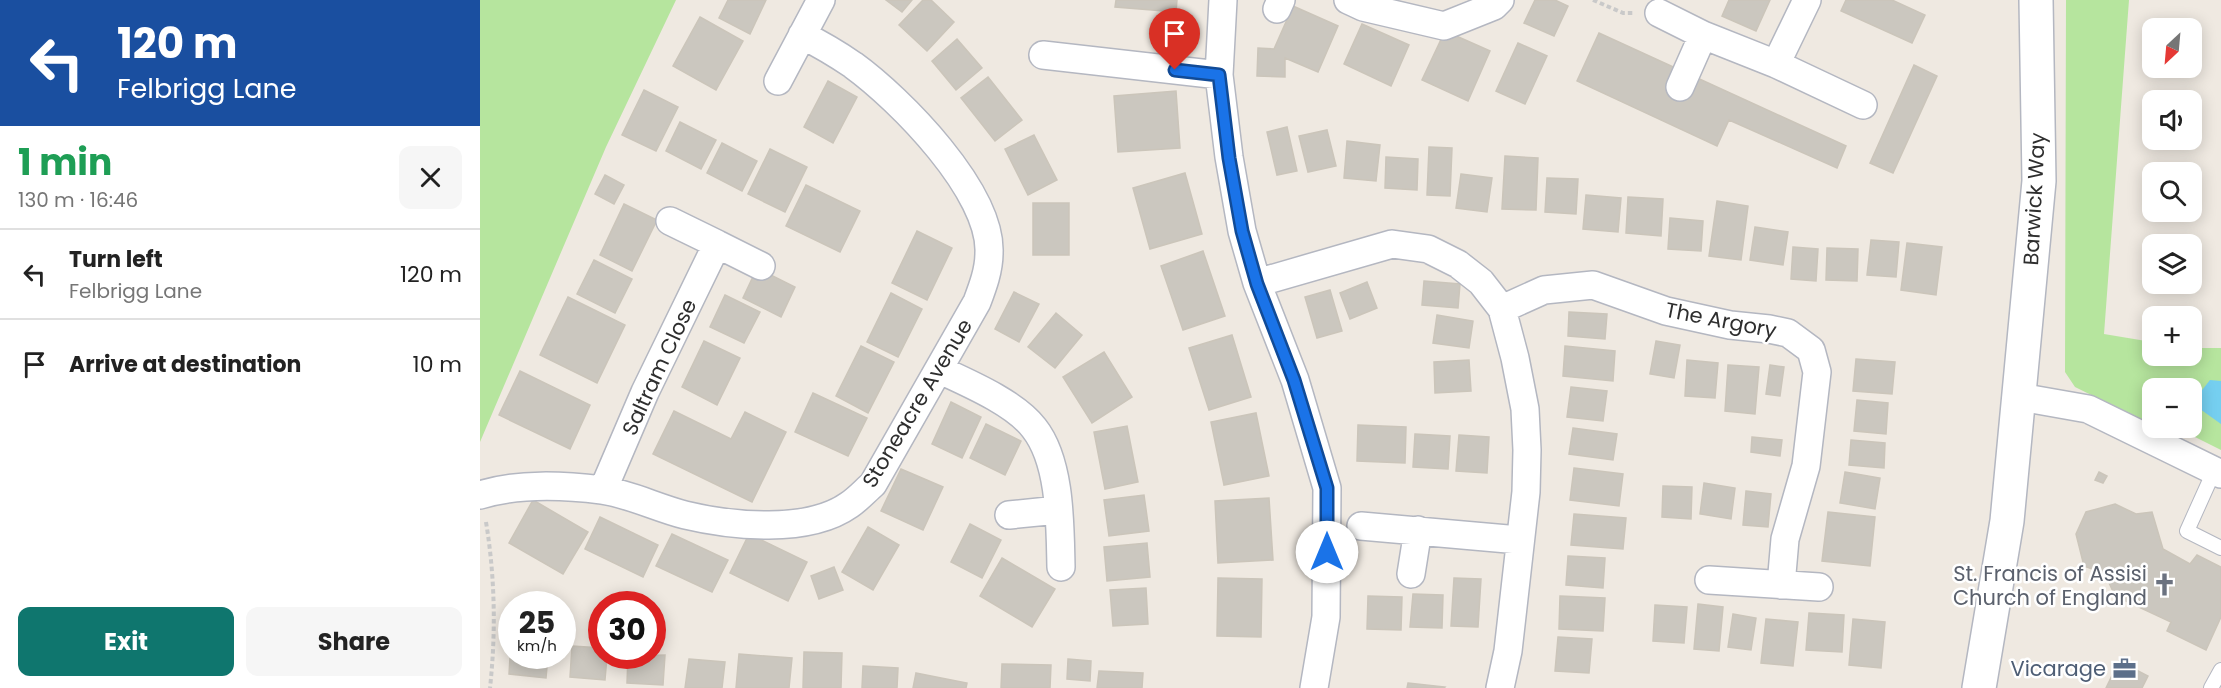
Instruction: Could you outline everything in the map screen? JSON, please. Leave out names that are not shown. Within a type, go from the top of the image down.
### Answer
[{"type":"street","points":[[778,81],[821,0]]},
{"type":"street","points":[[1223,0],[1219,75],[1229,158],[1242,231],[1257,284],[1294,380],[1327,488],[1326,617],[1314,688]]},
{"type":"street","points":[[1348,0],[1363,7],[1444,26],[1494,6],[1500,0]]},
{"type":"street","points":[[1776,64],[1807,0]]},
{"type":"street","name":"Barwick Way","points":[[1979,688],[2007,520],[2039,181],[2036,0]]},
{"type":"street","points":[[1659,14],[1703,35],[1776,64],[1863,105]]},
{"type":"street","name":"Stoneacre Avenue","points":[[481,495],[503,488],[524,486],[603,490],[684,515],[722,522],[764,525],[800,523],[829,516],[849,506],[873,484],[977,302],[986,279],[990,252],[987,233],[980,211],[955,169],[938,147],[898,105],[854,66],[826,47],[802,35]]},
{"type":"street","points":[[1680,87],[1703,35]]},
{"type":"street","points":[[1043,55],[1219,75]]},
{"type":"street","points":[[670,221],[761,266]]},
{"type":"street","name":"Saltram Close","points":[[603,490],[645,392],[717,244]]},
{"type":"street","points":[[1257,284],[1392,244],[1428,249],[1458,264],[1481,282],[1502,309],[1525,409],[1527,450],[1526,492],[1508,651],[1500,688]]},
{"type":"street","name":"The Argory","points":[[1502,309],[1544,290],[1593,285],[1666,311],[1730,325],[1788,333],[1811,350],[1817,372],[1806,466],[1785,539],[1781,585]]},
{"type":"street","points":[[940,370],[971,384],[1017,412],[1035,428],[1049,453],[1058,510],[1061,567]]},
{"type":"street","points":[[2020,397],[2088,410],[2218,472]]},
{"type":"street","points":[[1009,515],[1058,510]]},
{"type":"street","points":[[1361,526],[1520,540]]},
{"type":"street","points":[[1412,574],[1418,530]]},
{"type":"street","points":[[1709,580],[1820,587]]},
{"type":"lane","points":[[2218,472],[2187,531],[2221,548]]},
{"type":"lane","points":[[2211,688],[2221,670]]},
{"type":"path","points":[[1593,0],[1623,13],[1659,14]]},
{"type":"path","points":[[481,495],[492,556],[495,640],[490,688]]},
{"type":"green space","points":[[480,0],[676,0],[606,147],[480,442]]},
{"type":"green space","points":[[2066,0],[2129,0],[2104,334],[2142,340],[2142,366],[2202,366],[2202,348],[2221,348],[2221,450],[2197,438],[2202,438],[2202,378],[2142,378],[2142,420],[2075,387],[2065,372]]},
{"type":"water","points":[[2210,380],[2221,381],[2221,424],[2202,410],[2202,390]]},
{"type":"building","points":[[728,0],[766,0],[750,34],[719,18]]},
{"type":"building","points":[[886,0],[912,0],[902,12]]},
{"type":"building","points":[[923,0],[931,0],[954,22],[927,51],[899,25]]},
{"type":"building","points":[[1116,0],[1177,0],[1176,12],[1115,7]]},
{"type":"building","points":[[1535,0],[1555,0],[1568,6],[1554,36],[1524,23]]},
{"type":"building","points":[[1729,0],[1770,0],[1756,31],[1722,16]]},
{"type":"building","points":[[1846,0],[1892,0],[1925,15],[1912,43],[1841,11]]},
{"type":"building","points":[[1293,6],[1338,26],[1318,72],[1285,58],[1285,77],[1257,76],[1258,48],[1274,49]]},
{"type":"building","points":[[700,17],[743,41],[716,90],[673,66]]},
{"type":"building","points":[[1362,24],[1409,45],[1391,86],[1344,64]]},
{"type":"building","points":[[1445,31],[1490,51],[1468,101],[1422,80]]},
{"type":"building","points":[[1599,33],[1846,146],[1837,168],[1729,120],[1717,146],[1577,81]]},
{"type":"building","points":[[957,39],[982,68],[956,90],[932,61]]},
{"type":"building","points":[[1518,43],[1547,56],[1525,104],[1496,91]]},
{"type":"building","points":[[1914,65],[1937,76],[1893,173],[1870,163]]},
{"type":"building","points":[[988,77],[1022,120],[995,141],[961,98]]},
{"type":"building","points":[[828,81],[857,97],[833,143],[804,127]]},
{"type":"building","points":[[644,90],[678,107],[656,151],[622,135]]},
{"type":"building","points":[[1176,91],[1180,148],[1118,152],[1114,96]]},
{"type":"building","points":[[680,122],[716,140],[701,169],[666,151]]},
{"type":"building","points":[[1287,127],[1297,171],[1277,175],[1267,132]]},
{"type":"building","points":[[1327,130],[1336,166],[1308,172],[1299,136]]},
{"type":"building","points":[[1034,135],[1057,180],[1028,195],[1005,149]]},
{"type":"building","points":[[1347,141],[1380,145],[1376,181],[1344,178]]},
{"type":"building","points":[[722,143],[757,161],[742,191],[707,173]]},
{"type":"building","points":[[1429,147],[1452,148],[1450,196],[1427,195]]},
{"type":"building","points":[[770,149],[807,167],[785,212],[748,194]]},
{"type":"building","points":[[1505,156],[1538,158],[1536,210],[1502,209]]},
{"type":"building","points":[[1386,157],[1418,159],[1417,190],[1385,188]]},
{"type":"building","points":[[1185,173],[1202,234],[1150,249],[1133,188]]},
{"type":"building","points":[[1461,174],[1492,178],[1487,212],[1456,208]]},
{"type":"building","points":[[605,175],[624,185],[614,204],[595,194]]},
{"type":"building","points":[[1547,178],[1578,179],[1576,214],[1545,212]]},
{"type":"building","points":[[806,185],[860,211],[840,252],[786,226]]},
{"type":"building","points":[[1586,195],[1621,198],[1618,232],[1583,229]]},
{"type":"building","points":[[1628,197],[1663,199],[1661,236],[1626,233]]},
{"type":"building","points":[[1717,201],[1748,206],[1741,260],[1709,256]]},
{"type":"building","points":[[1033,203],[1069,203],[1069,255],[1033,255]]},
{"type":"building","points":[[624,204],[657,220],[632,271],[600,255]]},
{"type":"building","points":[[1670,218],[1703,221],[1701,251],[1668,249]]},
{"type":"building","points":[[1755,227],[1788,232],[1783,265],[1750,260]]},
{"type":"building","points":[[917,231],[952,248],[927,300],[892,283]]},
{"type":"building","points":[[1871,240],[1899,242],[1896,277],[1867,275]]},
{"type":"building","points":[[1907,243],[1942,247],[1936,295],[1901,290]]},
{"type":"building","points":[[1793,247],[1818,249],[1816,281],[1791,279]]},
{"type":"building","points":[[1827,248],[1858,249],[1857,281],[1826,280]]},
{"type":"building","points":[[1203,251],[1225,316],[1183,330],[1161,266]]},
{"type":"building","points":[[594,260],[632,279],[615,313],[577,294]]},
{"type":"building","points":[[757,268],[795,287],[781,317],[743,298]]},
{"type":"building","points":[[1424,281],[1460,284],[1458,308],[1422,305]]},
{"type":"building","points":[[1367,282],[1377,308],[1350,319],[1340,293]]},
{"type":"building","points":[[1330,290],[1342,331],[1317,338],[1305,297]]},
{"type":"building","points":[[1014,292],[1039,304],[1019,342],[995,329]]},
{"type":"building","points":[[891,293],[922,309],[898,357],[867,342]]},
{"type":"building","points":[[725,295],[760,312],[744,343],[710,327]]},
{"type":"building","points":[[568,297],[625,325],[597,383],[540,355]]},
{"type":"building","points":[[1569,312],[1607,314],[1605,339],[1568,336]]},
{"type":"building","points":[[1056,313],[1082,335],[1055,368],[1028,347]]},
{"type":"building","points":[[1437,315],[1473,321],[1469,348],[1433,343]]},
{"type":"building","points":[[1232,335],[1251,397],[1209,410],[1189,348]]},
{"type":"building","points":[[704,341],[740,358],[717,405],[682,387]]},
{"type":"building","points":[[1656,341],[1680,345],[1674,378],[1650,374]]},
{"type":"building","points":[[861,346],[894,362],[868,413],[836,396]]},
{"type":"building","points":[[1565,346],[1615,351],[1613,381],[1563,376]]},
{"type":"building","points":[[1104,352],[1132,397],[1092,423],[1063,377]]},
{"type":"building","points":[[1856,359],[1895,362],[1892,394],[1853,391]]},
{"type":"building","points":[[1469,360],[1471,391],[1435,393],[1434,362]]},
{"type":"building","points":[[1687,360],[1718,363],[1715,398],[1685,396]]},
{"type":"building","points":[[1728,365],[1759,367],[1755,414],[1725,411]]},
{"type":"building","points":[[1770,365],[1784,367],[1780,396],[1766,394]]},
{"type":"building","points":[[520,371],[590,405],[570,449],[499,415]]},
{"type":"building","points":[[1571,387],[1607,391],[1603,421],[1567,417]]},
{"type":"building","points":[[813,393],[867,418],[848,456],[795,432]]},
{"type":"building","points":[[1857,400],[1888,403],[1886,434],[1854,431]]},
{"type":"building","points":[[951,402],[981,417],[962,458],[932,444]]},
{"type":"building","points":[[674,411],[731,439],[745,412],[786,432],[752,502],[653,454]]},
{"type":"building","points":[[1256,413],[1269,476],[1224,485],[1211,422]]},
{"type":"building","points":[[986,424],[1021,441],[1005,475],[970,458]]},
{"type":"building","points":[[1358,425],[1406,427],[1405,463],[1357,461]]},
{"type":"building","points":[[1127,426],[1138,482],[1105,489],[1094,432]]},
{"type":"building","points":[[1573,428],[1617,434],[1613,460],[1569,454]]},
{"type":"building","points":[[1415,434],[1450,436],[1448,469],[1413,467]]},
{"type":"building","points":[[1459,435],[1489,437],[1487,473],[1456,471]]},
{"type":"building","points":[[1752,437],[1782,440],[1780,456],[1751,452]]},
{"type":"building","points":[[1851,440],[1885,443],[1884,468],[1849,465]]},
{"type":"building","points":[[1574,468],[1623,474],[1619,506],[1570,500]]},
{"type":"building","points":[[901,469],[943,487],[923,530],[881,511]]},
{"type":"building","points":[[1845,472],[1880,478],[1875,509],[1840,503]]},
{"type":"building","points":[[2099,472],[2107,476],[2103,483],[2095,480]]},
{"type":"building","points":[[1704,483],[1735,488],[1731,519],[1700,514]]},
{"type":"building","points":[[1663,486],[1692,487],[1691,519],[1662,517]]},
{"type":"building","points":[[1746,491],[1771,494],[1768,527],[1743,525]]},
{"type":"building","points":[[1144,495],[1149,531],[1109,536],[1104,500]]},
{"type":"building","points":[[1269,498],[1273,560],[1218,563],[1215,501]]},
{"type":"building","points":[[533,500],[588,532],[563,574],[509,543]]},
{"type":"building","name":"St. Francis of Assisi Church of England","points":[[2115,504],[2136,514],[2152,512],[2163,549],[2190,564],[2197,555],[2221,567],[2221,617],[2206,650],[2167,631],[2171,622],[2115,596],[2105,574],[2084,566],[2076,534],[2086,512]]},
{"type":"building","points":[[1828,512],[1875,517],[1870,566],[1822,561]]},
{"type":"building","points":[[1574,514],[1626,518],[1623,549],[1571,545]]},
{"type":"building","points":[[600,517],[658,545],[643,577],[585,549]]},
{"type":"building","points":[[970,524],[1001,540],[982,578],[951,562]]},
{"type":"building","points":[[868,527],[899,545],[873,590],[842,572]]},
{"type":"building","points":[[672,534],[728,560],[712,592],[656,566]]},
{"type":"building","points":[[749,534],[807,562],[788,601],[730,573]]},
{"type":"building","points":[[1147,543],[1150,577],[1107,581],[1104,547]]},
{"type":"building","points":[[1568,556],[1605,558],[1603,588],[1566,585]]},
{"type":"building","points":[[1002,558],[1055,589],[1032,627],[980,596]]},
{"type":"building","points":[[834,567],[843,590],[819,599],[811,576]]},
{"type":"building","points":[[1218,578],[1262,579],[1261,637],[1217,636]]},
{"type":"building","points":[[1454,578],[1481,579],[1478,627],[1451,626]]},
{"type":"building","points":[[1146,588],[1148,624],[1113,626],[1110,590]]},
{"type":"building","points":[[1413,594],[1443,595],[1442,628],[1410,627]]},
{"type":"building","points":[[1368,596],[1402,597],[1401,630],[1367,629]]},
{"type":"building","points":[[1560,596],[1605,598],[1603,631],[1559,629]]},
{"type":"building","points":[[1698,604],[1723,607],[1719,651],[1694,649]]},
{"type":"building","points":[[1655,605],[1687,607],[1684,643],[1653,641]]},
{"type":"building","points":[[1809,613],[1844,615],[1842,652],[1806,650]]},
{"type":"building","points":[[1733,614],[1756,618],[1751,650],[1728,647]]},
{"type":"building","points":[[1766,619],[1798,622],[1793,666],[1761,663]]},
{"type":"building","points":[[1853,619],[1885,622],[1881,668],[1849,665]]},
{"type":"building","points":[[1558,637],[1592,639],[1589,673],[1555,671]]},
{"type":"building","points":[[576,646],[588,647],[588,669],[606,669],[605,680],[570,677],[571,669],[576,669]]},
{"type":"building","points":[[804,652],[842,653],[841,688],[803,688]]},
{"type":"building","points":[[739,654],[792,658],[789,688],[736,688]]},
{"type":"building","points":[[689,659],[725,662],[722,688],[685,688]]},
{"type":"building","points":[[1068,659],[1091,661],[1090,681],[1067,679]]},
{"type":"building","name":"Vicarage","points":[[2119,661],[2148,676],[2142,688],[2106,688]]},
{"type":"building","points":[[1002,664],[1051,665],[1050,688],[1001,688]]},
{"type":"building","points":[[863,666],[898,668],[897,688],[862,688]]},
{"type":"building","points":[[509,669],[547,669],[546,678],[509,674]]},
{"type":"building","points":[[628,669],[664,669],[663,685],[627,683]]},
{"type":"building","points":[[1099,671],[1143,673],[1142,688],[1097,688]]},
{"type":"building","points":[[916,673],[967,683],[966,688],[913,688]]},
{"type":"building","points":[[1408,683],[1445,687],[1407,688]]},
{"type":"place","name":"St. Francis of Assisi Church of England","points":[[2165,585]]},
{"type":"place","name":"Vicarage","points":[[2124,668]]},
{"type":"route","points":[[1175,70],[1219,75],[1229,158],[1242,231],[1257,284],[1294,380],[1327,488],[1327,552]]}]
